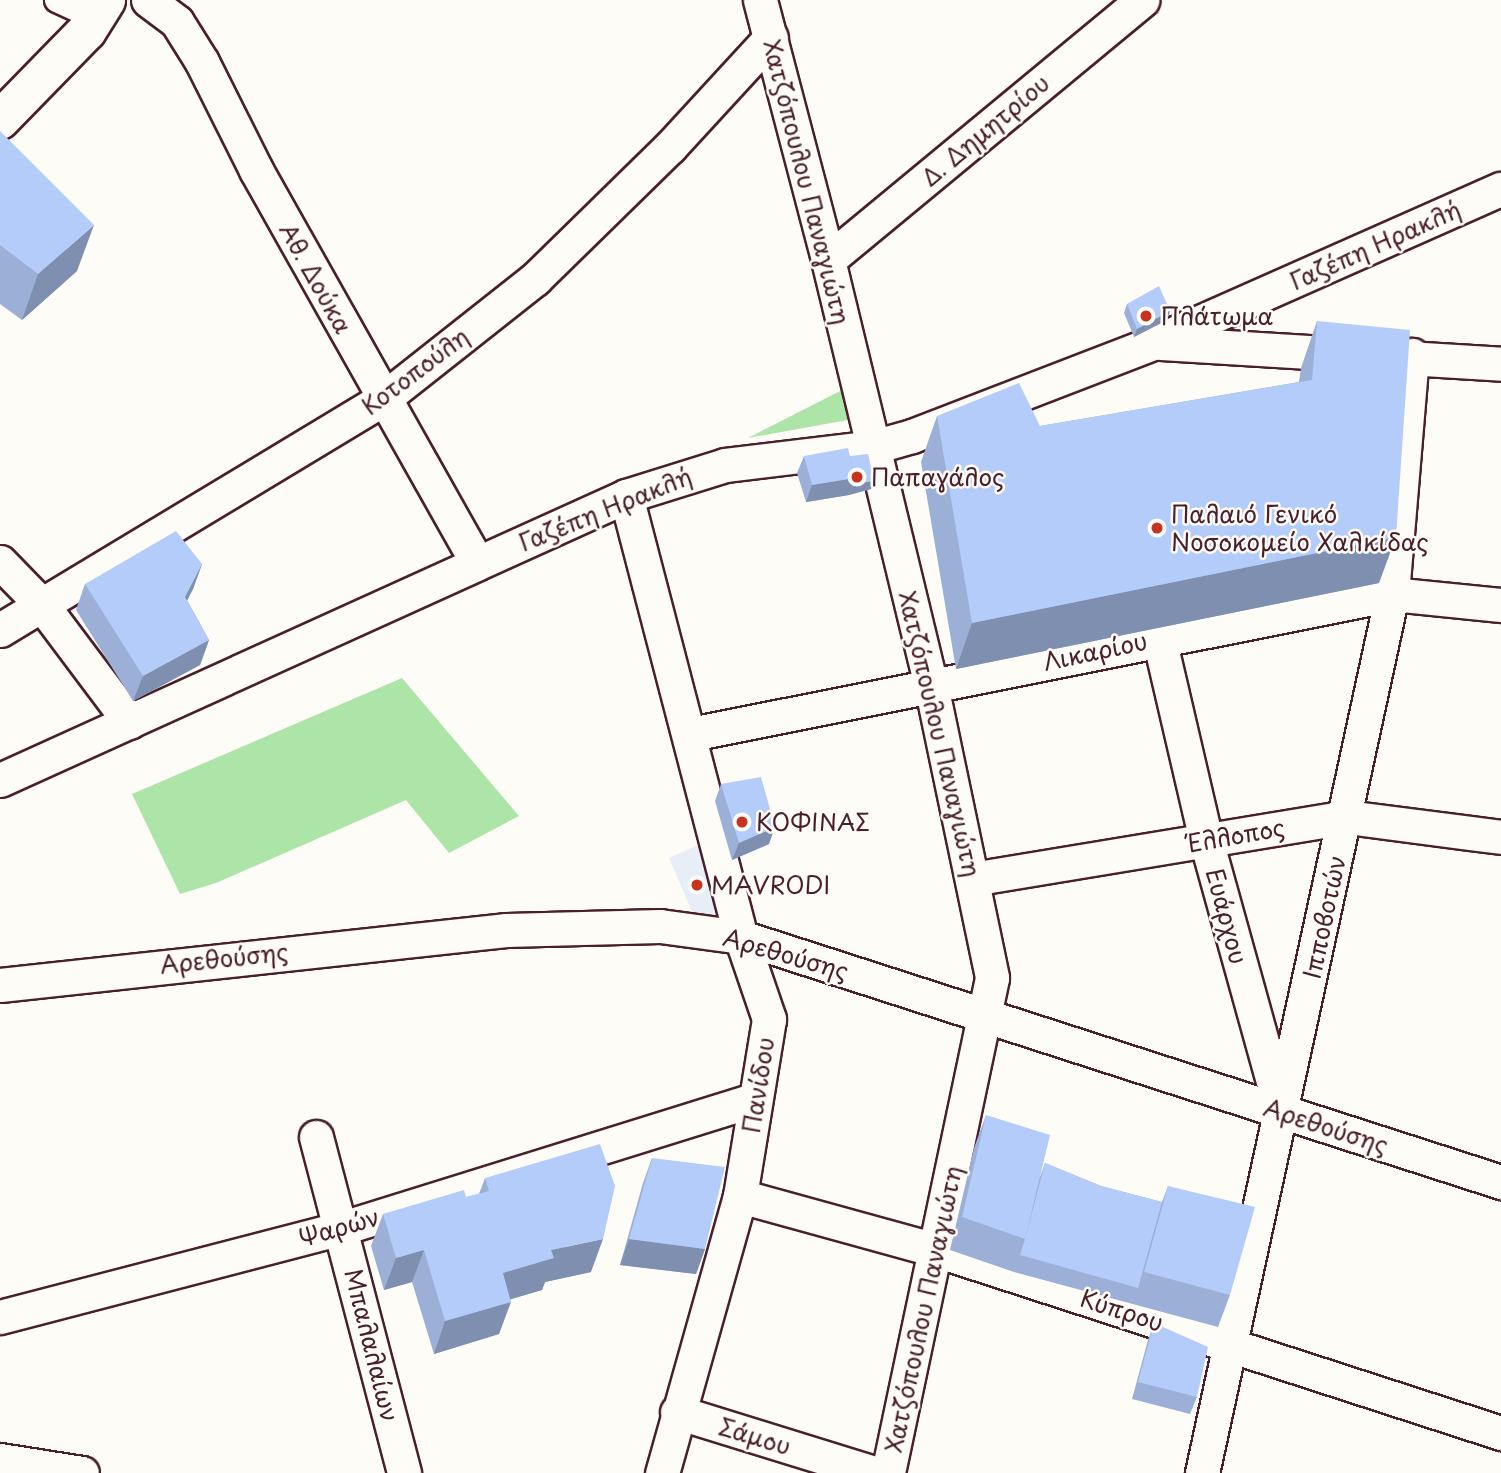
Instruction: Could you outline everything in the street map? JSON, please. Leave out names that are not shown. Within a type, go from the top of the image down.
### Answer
[{"type":"main road","points":[[0,120],[101,9]]},
{"type":"street","points":[[57,0],[101,9]]},
{"type":"street","name":"Αθ. Δούκα","points":[[148,0],[177,22],[202,62],[383,399],[477,563]]},
{"type":"street","name":"Χατζόπουλου Παναγιώτη","points":[[760,0],[828,260],[931,685],[992,978],[888,1473]]},
{"type":"street","name":"Δ. Δημητρίου","points":[[828,260],[1142,0]]},
{"type":"street","name":"Κοτοπούλη","points":[[0,630],[383,399],[535,279],[670,147],[771,37]]},
{"type":"street","name":"Γαζέπη Ηρακλή","points":[[0,780],[626,496],[725,465],[873,447],[1155,342],[1501,189]]},
{"type":"street","points":[[1155,342],[1412,355],[1501,364]]},
{"type":"street","name":"Ιπποβοτών","points":[[1202,1473],[1347,817],[1392,593],[1412,355]]},
{"type":"street","name":"Πανίδου","points":[[626,496],[691,734],[741,937],[769,1019],[740,1196],[662,1473]]},
{"type":"street","points":[[0,562],[42,605],[130,722]]},
{"type":"street","name":"Λικαρίου","points":[[691,734],[1392,593],[1501,605]]},
{"type":"street","name":"Ευάρχου","points":[[1159,638],[1206,841],[1282,1112]]},
{"type":"street","name":"Έλλοπος","points":[[972,879],[1347,817],[1501,837]]},
{"type":"street","name":"Αρεθούσης","points":[[0,985],[506,930],[660,926],[741,937],[1501,1182]]},
{"type":"street","name":"Ψαρών","points":[[0,1317],[342,1227],[754,1100]]},
{"type":"street","name":"Μπαλαλαίων","points":[[316,1137],[342,1227],[404,1473]]},
{"type":"street","name":"Κύπρου","points":[[740,1196],[936,1250],[1501,1433]]},
{"type":"street","name":"Σάμου","points":[[677,1412],[874,1473]]},
{"type":"street","points":[[3,1463],[82,1473]]},
{"type":"shaded area","name":"MAVRODI","points":[[705,842],[720,912],[694,916],[669,858]]},
{"type":"green space","points":[[846,388],[848,420],[748,438]]},
{"type":"green space","points":[[402,678],[519,816],[449,853],[406,800],[216,883],[180,894],[132,794]]},
{"type":"building","points":[[0,131],[94,225],[38,274],[0,245]]},
{"type":"building","name":"Πλάτωμα","points":[[1159,286],[1170,311],[1137,329],[1127,304]]},
{"type":"building","name":"Παλαιό Γενικό Νοσοκομείο Χαλκίδας","points":[[1317,321],[1410,330],[1396,537],[972,623],[937,416],[1019,383],[1040,426],[1312,380]]},
{"type":"building","points":[[848,448],[855,478],[812,485],[804,456]]},
{"type":"building","points":[[868,454],[874,480],[852,486],[855,478],[850,456]]},
{"type":"building","points":[[176,531],[202,564],[185,597],[209,640],[143,676],[85,584]]},
{"type":"building","points":[[761,777],[775,827],[739,843],[721,784]]},
{"type":"building","points":[[986,1115],[1050,1135],[1025,1239],[962,1217]]},
{"type":"building","points":[[600,1144],[615,1186],[603,1239],[551,1250],[554,1258],[503,1273],[511,1302],[445,1321],[424,1250],[396,1258],[383,1214],[464,1190],[466,1197],[489,1191],[485,1178]]},
{"type":"building","points":[[652,1158],[725,1167],[705,1249],[629,1239]]},
{"type":"building","points":[[1045,1163],[1101,1186],[1162,1202],[1138,1288],[1020,1255]]},
{"type":"building","points":[[1168,1186],[1255,1207],[1230,1295],[1144,1272]]},
{"type":"building","points":[[1154,1323],[1208,1347],[1197,1397],[1138,1382]]},
{"type":"place","name":"Πλάτωμα","points":[[1146,316]]},
{"type":"place","name":"Παπαγάλος","points":[[857,477]]},
{"type":"place","name":"Παλαιό Γενικό Νοσοκομείο Χαλκίδας","points":[[1157,528]]},
{"type":"place","name":"ΚΟΦΙΝΑΣ","points":[[742,822]]},
{"type":"place","name":"MAVRODI","points":[[697,885]]}]
